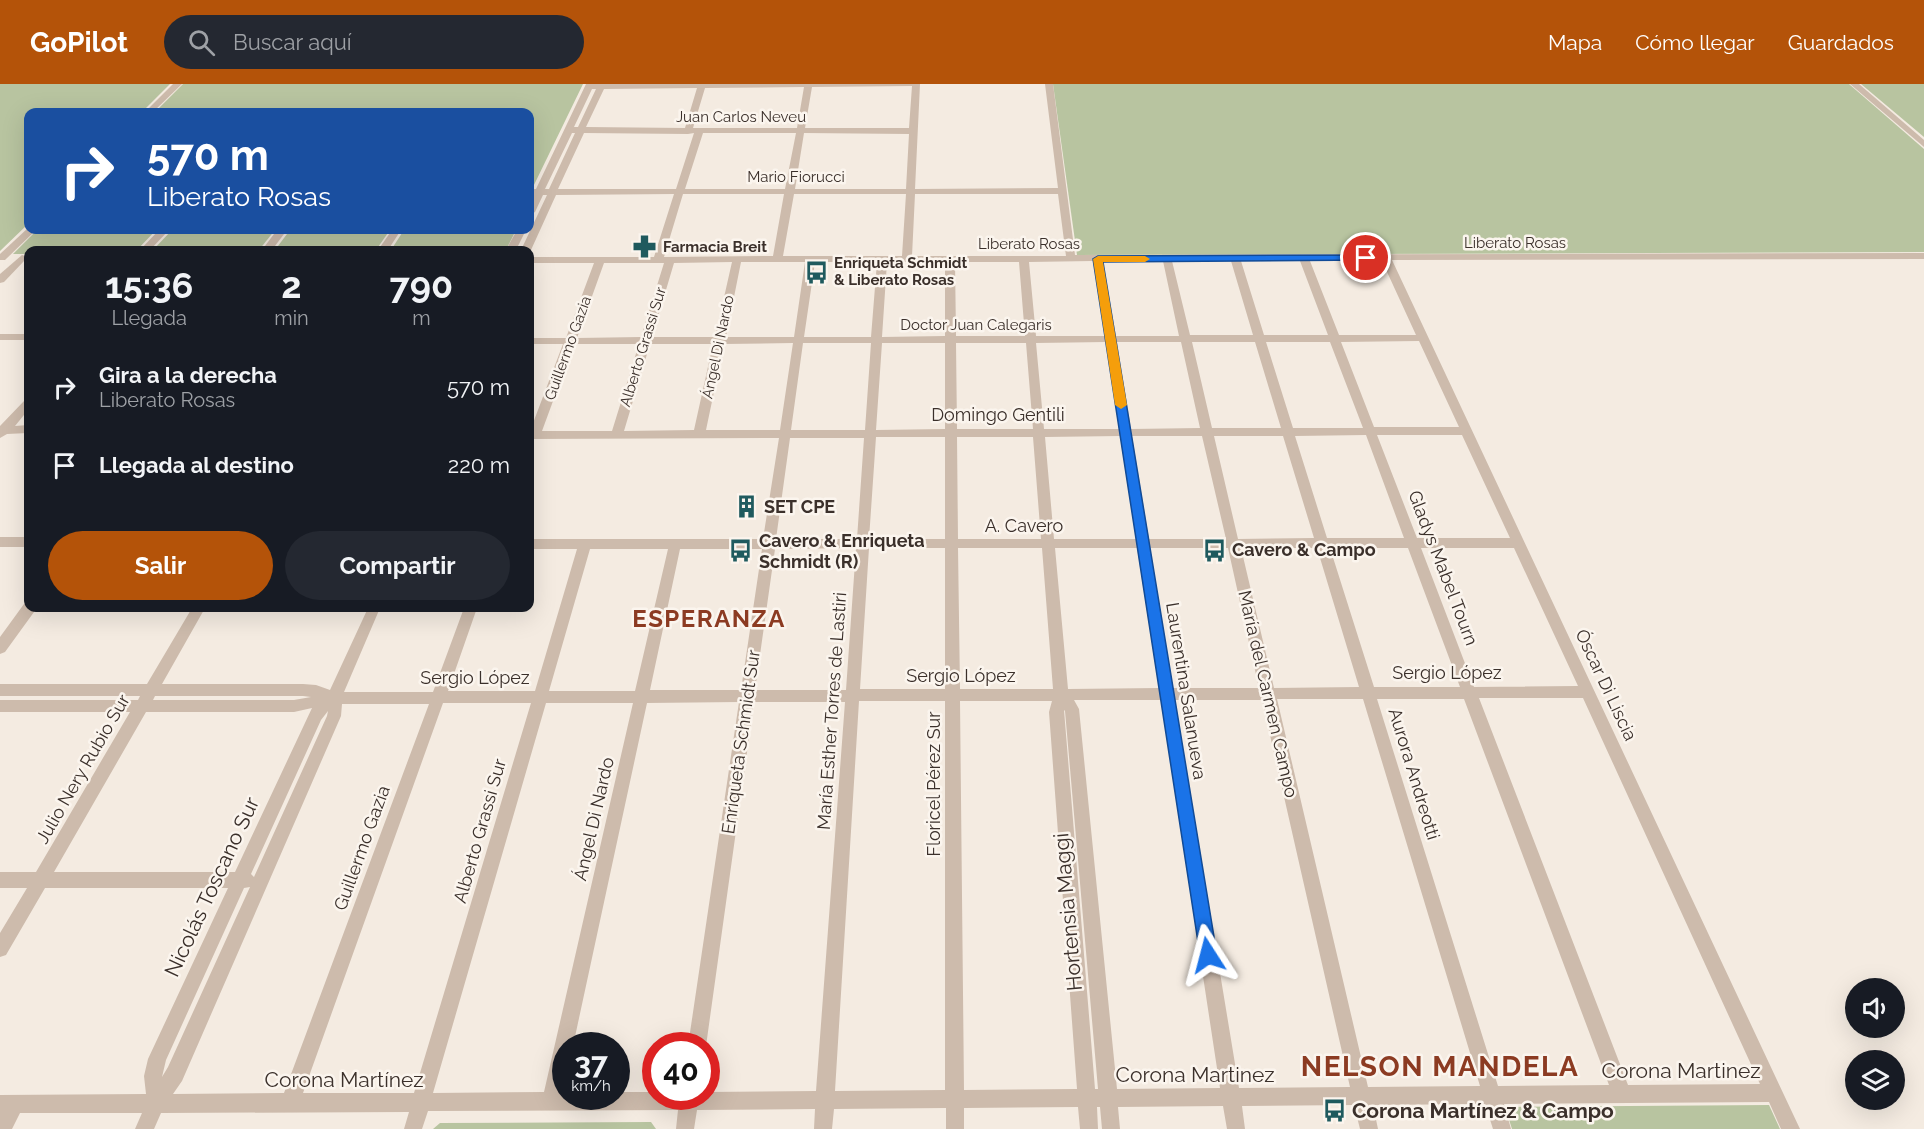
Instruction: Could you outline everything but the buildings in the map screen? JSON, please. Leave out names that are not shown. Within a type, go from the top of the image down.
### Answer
[{"type":"street","points":[[153,108],[178,84]]},
{"type":"street","points":[[534,192],[589,86],[916,84],[908,259]]},
{"type":"street","points":[[1049,84],[1071,259]]},
{"type":"street","points":[[1854,84],[1924,144]]},
{"type":"street","points":[[534,233],[602,85]]},
{"type":"street","points":[[777,260],[809,85]]},
{"type":"street","points":[[688,130],[702,86]]},
{"type":"street","name":"Juan Carlos Neveu","points":[[568,130],[913,131]]},
{"type":"street","name":"Alberto Grassi Sur","points":[[617,435],[645,341],[680,192],[699,131]]},
{"type":"street","name":"Mario Fiorucci","points":[[534,192],[1062,191]]},
{"type":"street","points":[[1,258],[27,234]]},
{"type":"street","points":[[150,246],[160,234]]},
{"type":"street","name":"Liberato Rosas","points":[[534,261],[1924,256]]},
{"type":"street","points":[[1,258],[24,258]]},
{"type":"street","name":"Gladys Mabel Tourn","points":[[1304,258],[1622,1094]]},
{"type":"street","name":"Óscar Di Liscia","points":[[1386,258],[1791,1129]]},
{"type":"street","points":[[0,280],[24,259]]},
{"type":"street","name":"Floricel Pérez Sur","points":[[951,259],[955,1129]]},
{"type":"street","name":"Hortensia Maggi","points":[[1024,259],[1061,695],[1056,712],[1089,1129]]},
{"type":"street","name":"Laurentina Salanueva","points":[[1098,259],[1236,1129]]},
{"type":"street","name":"María del Carmen Campo","points":[[1167,259],[1369,1129]]},
{"type":"street","name":"Aurora Andreotti","points":[[1236,259],[1502,1129]]},
{"type":"street","name":"Guillermo Gazia","points":[[534,430],[600,260]]},
{"type":"street","name":"Ángel Di Nardo","points":[[699,434],[737,260]]},
{"type":"street","name":"Enriqueta Schmidt Sur","points":[[699,1032],[810,260]]},
{"type":"street","name":"María Esther Torres de Lastiri","points":[[823,1129],[882,260]]},
{"type":"street","points":[[0,337],[24,337]]},
{"type":"street","name":"Doctor Juan Calegaris","points":[[534,341],[1424,338]]},
{"type":"street","points":[[1,431],[24,408]]},
{"type":"street","points":[[1,431],[24,429]]},
{"type":"street","name":"Domingo Gentili","points":[[534,435],[1467,431]]},
{"type":"street","points":[[0,542],[24,542]]},
{"type":"street","name":"A. Cavero","points":[[534,544],[1519,543]]},
{"type":"street","name":"Alberto Grassi Sur","points":[[412,1129],[585,544]]},
{"type":"street","name":"Ángel Di Nardo","points":[[551,1102],[675,544]]},
{"type":"street","points":[[0,648],[26,612]]},
{"type":"street","name":"Julio Nery Rubio Sur","points":[[0,950],[198,612]]},
{"type":"street","name":"Nicolás Toscano Sur","points":[[156,1103],[153,1076],[157,1059],[315,716],[334,698],[372,612]]},
{"type":"street","name":"Guillermo Gazia","points":[[290,1103],[470,612]]},
{"type":"street","name":"Sergio López","points":[[0,690],[303,690],[316,691],[334,698]]},
{"type":"street","name":"Sergio López","points":[[3,710],[142,706],[294,706],[334,698],[1588,692]]},
{"type":"street","name":"Hortensia Maggi","points":[[1061,695],[1069,702],[1072,711],[1111,1129]]},
{"type":"street","name":"Nicolás Toscano Sur","points":[[144,1129],[156,1103],[175,1074],[262,880],[334,716],[336,709],[334,698]]},
{"type":"street","points":[[0,880],[262,880]]},
{"type":"street","name":"Corona Martinez","points":[[720,1099],[1774,1093]]},
{"type":"street","name":"Corona Martínez","points":[[7,1104],[642,1100]]},
{"type":"street","points":[[2,1129],[7,1104]]},
{"type":"street","points":[[685,1129],[688,1110]]},
{"type":"green space","points":[[0,84],[170,84],[146,108],[24,108],[24,228],[0,251]]},
{"type":"green space","points":[[183,84],[583,84],[534,185],[534,108],[159,108]]},
{"type":"green space","points":[[1053,84],[1849,84],[1924,149],[1924,252],[1077,255]]},
{"type":"green space","points":[[1861,84],[1924,84],[1924,137]]},
{"type":"green space","points":[[33,234],[152,234],[141,246],[24,246],[24,254],[13,254]]},
{"type":"green space","points":[[168,234],[272,234],[262,246],[157,246]]},
{"type":"green space","points":[[287,234],[387,234],[379,246],[278,246]]},
{"type":"green space","points":[[401,234],[514,234],[508,246],[394,246]]},
{"type":"green space","points":[[1769,1105],[1780,1129],[1512,1129],[1505,1107]]},
{"type":"green space","points":[[651,1122],[656,1129],[433,1129],[440,1123]]},
{"type":"slow traffic","points":[[1121,405],[1098,259],[1145,259]]},
{"type":"place","name":"Farmacia Breit","points":[[645,247]]},
{"type":"place","name":"Enriqueta Schmidt & Liberato Rosas","points":[[816,272]]},
{"type":"place","name":"SET CPE","points":[[746,507]]},
{"type":"place","name":"Cavero & Campo","points":[[1214,550]]},
{"type":"place","name":"Cavero & Enriqueta Schmidt (R)","points":[[741,551]]},
{"type":"place","name":"Corona Martínez & Campo","points":[[1334,1111]]},
{"type":"district","name":"ESPERANZA","points":[[709,619]]},
{"type":"district","name":"NELSON MANDELA","points":[[1440,1066]]},
{"type":"route","points":[[1208,955],[1098,259],[1366,258]]}]
